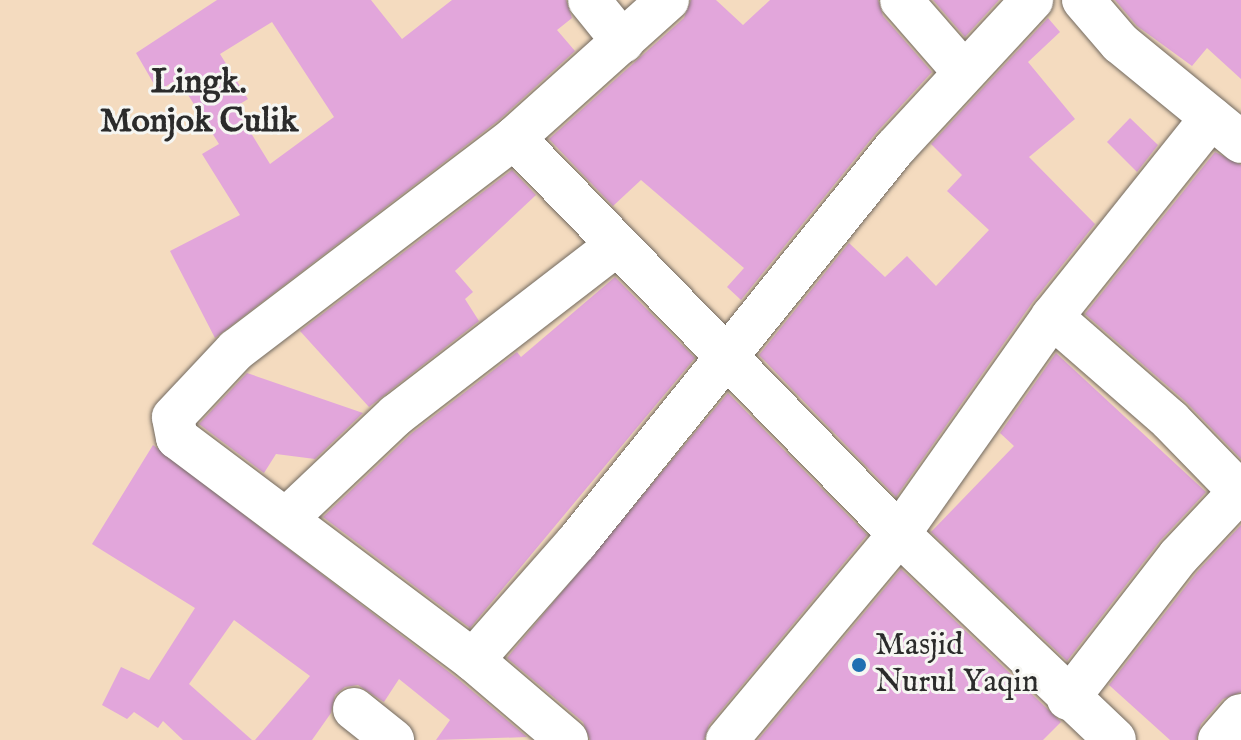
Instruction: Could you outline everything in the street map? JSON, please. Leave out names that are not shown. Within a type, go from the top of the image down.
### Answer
[{"type":"street","points":[[589,0],[623,42]]},
{"type":"street","points":[[567,740],[473,660],[177,438],[173,417],[236,350],[514,138],[668,0]]},
{"type":"street","points":[[901,0],[963,71]]},
{"type":"street","points":[[473,660],[726,361],[885,159],[963,71],[1032,0]]},
{"type":"street","points":[[727,740],[899,534],[1052,317],[1226,130],[1120,43],[1083,0]]},
{"type":"street","points":[[514,138],[726,361],[899,534],[1070,717],[1115,740]]},
{"type":"street","points":[[287,518],[396,415],[617,245]]},
{"type":"street","points":[[1052,317],[1170,420],[1240,492],[1179,556],[1070,717]]},
{"type":"street","points":[[354,709],[393,740]]},
{"type":"street","points":[[1219,740],[1241,715]]},
{"type":"building","points":[[217,0],[371,0],[402,39],[452,0],[566,0],[572,18],[557,30],[575,51],[499,120],[215,338],[170,251],[240,215],[202,154],[219,144],[178,79],[158,91],[136,53]],"holes":[[[272,22],[334,117],[270,164],[235,107],[248,99],[220,54]]]},
{"type":"building","points":[[691,0],[716,0],[743,25],[770,0],[878,0],[883,16],[932,72],[876,133],[741,300],[727,287],[744,268],[641,180],[613,206],[549,139],[684,18]]},
{"type":"building","points":[[933,0],[999,0],[965,37]]},
{"type":"building","points":[[1115,0],[1241,0],[1241,79],[1207,48],[1192,66],[1137,26]]},
{"type":"building","points":[[1048,18],[1060,32],[1028,62],[1075,119],[1029,157],[1095,224],[1032,303],[896,497],[759,355],[849,243],[885,277],[907,256],[936,286],[989,230],[947,191],[962,175],[931,144]]},
{"type":"building","points":[[1130,118],[1158,145],[1137,172],[1107,142]]},
{"type":"building","points":[[1215,152],[1241,165],[1241,459],[1186,402],[1085,314]]},
{"type":"building","points":[[512,170],[536,195],[455,271],[473,292],[465,299],[479,321],[369,407],[300,331]]},
{"type":"building","points":[[615,277],[695,358],[470,628],[323,517],[412,433],[517,352],[521,357]]},
{"type":"building","points":[[1056,353],[1206,492],[1160,541],[1067,661],[931,532],[1014,446],[1000,433]]},
{"type":"building","points":[[247,373],[363,413],[315,459],[276,454],[264,473],[199,424]]},
{"type":"building","points":[[728,393],[867,535],[709,725],[704,740],[590,740],[583,722],[507,658]]},
{"type":"building","points":[[153,445],[458,679],[527,737],[436,740],[450,720],[399,679],[384,702],[358,685],[345,687],[335,695],[331,713],[312,740],[255,740],[310,676],[234,620],[189,684],[252,740],[183,740],[163,721],[158,728],[134,712],[127,719],[102,705],[121,667],[149,680],[195,608],[92,544]]},
{"type":"building","points":[[1241,525],[1241,692],[1223,699],[1201,724],[1196,740],[1170,740],[1109,685],[1197,572]]},
{"type":"building","points":[[901,569],[1061,722],[1043,740],[758,740]]},
{"type":"place","name":"Masjid Nurul Yaqin","points":[[859,665]]},
{"type":"district","name":"Lingk. Monjok Culik","points":[[199,102]]}]
